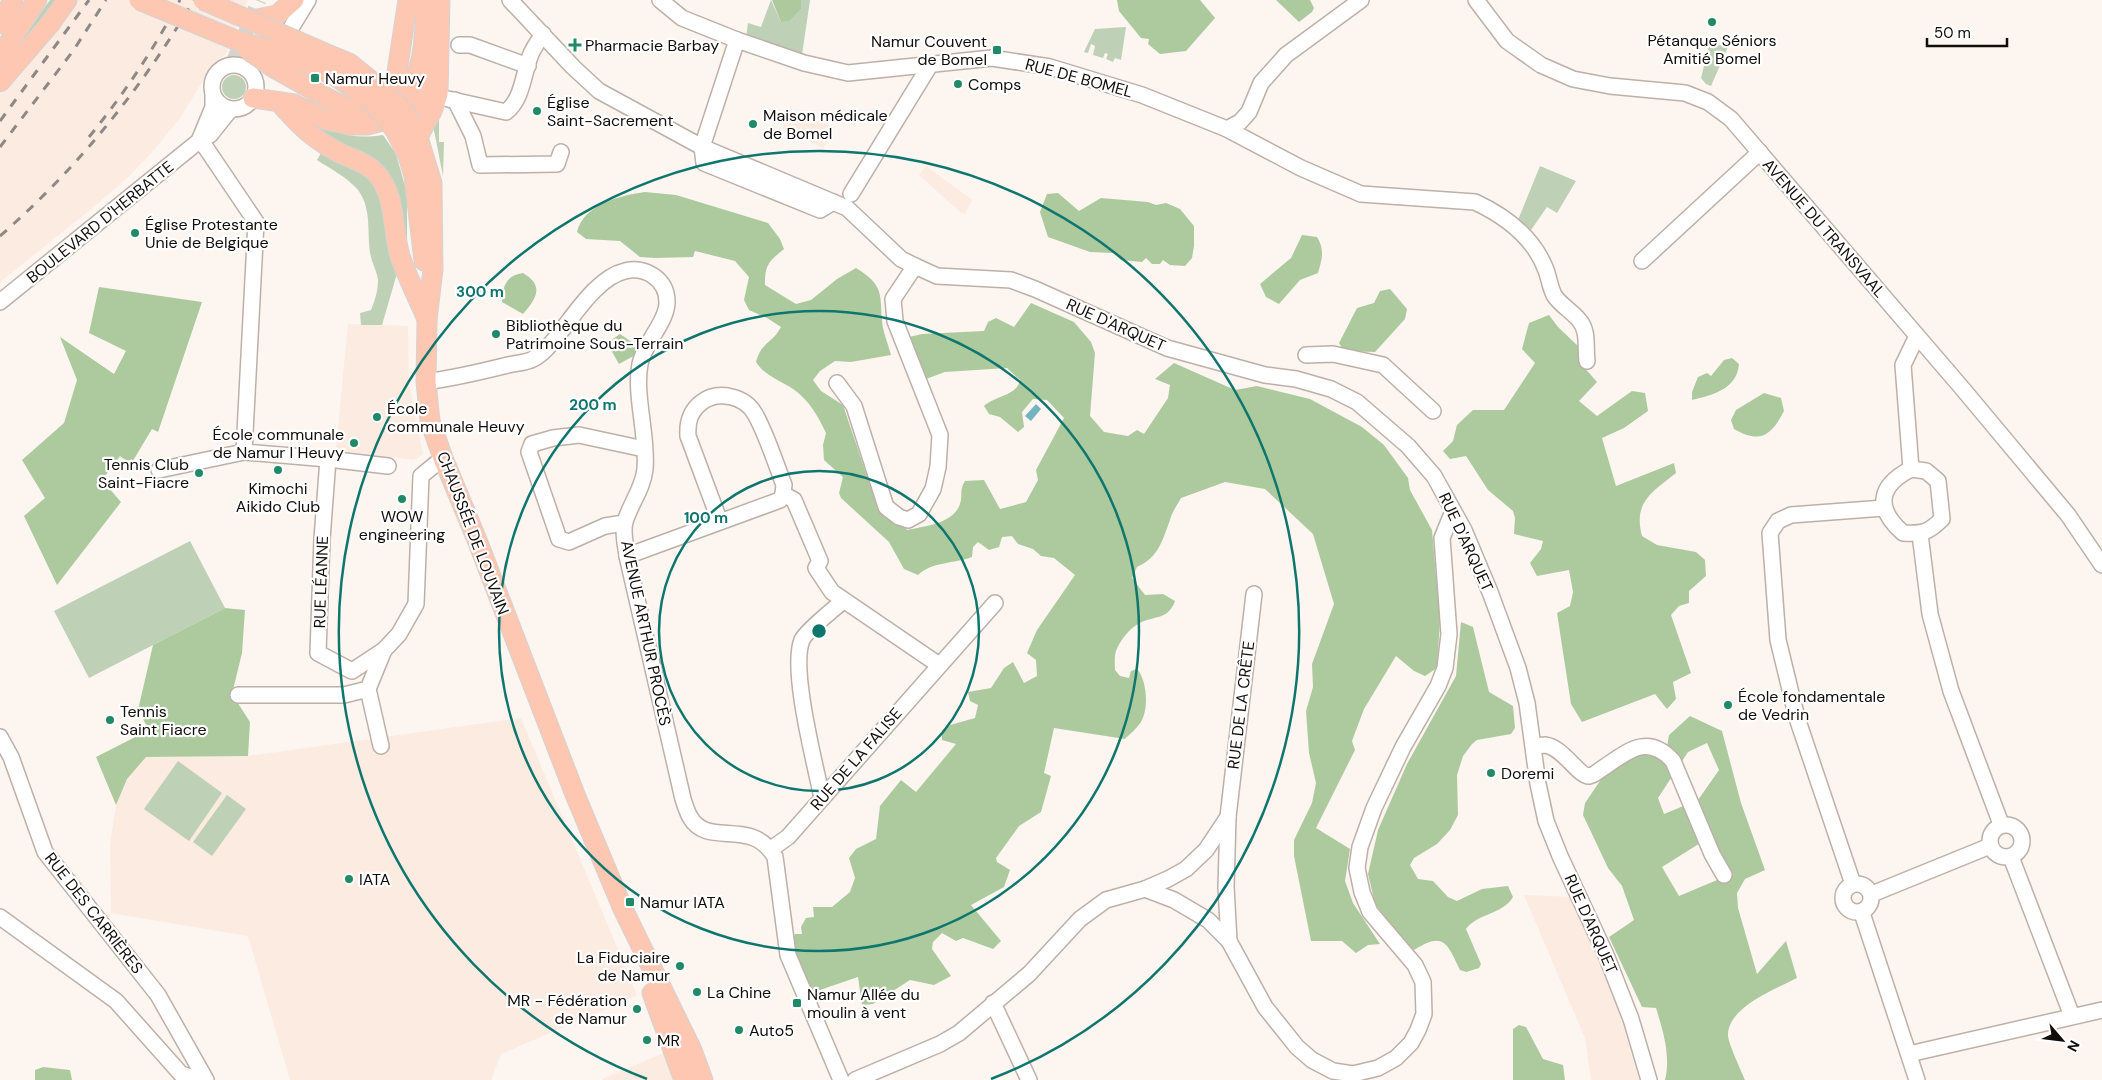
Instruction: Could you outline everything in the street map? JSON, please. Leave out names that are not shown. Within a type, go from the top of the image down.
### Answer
[{"type":"main road","points":[[0,56],[12,27],[36,0]]},
{"type":"main road","points":[[0,82],[50,24],[67,0]]},
{"type":"main road","points":[[139,0],[233,39],[280,53],[322,61],[349,63],[364,74],[407,125]]},
{"type":"main road","points":[[203,0],[252,20],[322,61],[335,76],[366,97],[378,108],[407,125]]},
{"type":"main road","points":[[407,125],[398,87],[397,72],[408,0]]},
{"type":"main road","points":[[233,39],[274,68],[343,106],[359,111],[372,112],[388,107],[410,89],[421,60],[430,0]]},
{"type":"main road","points":[[407,125],[446,97],[430,0]]},
{"type":"main road","points":[[12,27],[13,1]]},
{"type":"main road","points":[[252,20],[277,15],[298,2]]},
{"type":"main road","points":[[253,98],[294,104],[327,120],[350,126],[367,125],[400,116],[416,104],[425,87],[429,60],[424,38]]},
{"type":"main road","points":[[279,102],[299,126],[318,140],[338,152],[369,166],[377,174],[387,189],[399,254],[427,320]]},
{"type":"main road","name":"CHAUSSÉE DE LOUVAIN","points":[[407,125],[408,156],[414,176],[429,297],[426,382],[430,421],[576,798],[623,909],[692,1050],[693,1078]]},
{"type":"street","points":[[510,0],[573,67],[599,91],[702,147],[737,40]]},
{"type":"street","name":"RUE DE BOMEL","points":[[660,0],[682,18],[737,40],[804,63],[848,72],[992,58],[1050,67],[1142,95],[1227,129],[1301,168],[1361,194],[1475,202],[1510,224],[1534,247],[1546,269],[1554,296],[1582,324],[1587,339],[1587,361]]},
{"type":"street","points":[[1227,129],[1240,122],[1249,112],[1261,83],[1286,54],[1362,0]]},
{"type":"street","name":"AVENUE DU TRANSVAAL","points":[[1476,0],[1507,42],[1541,65],[1572,79],[1610,86],[1685,94],[1708,102],[1731,119],[2068,515],[2102,565]]},
{"type":"street","points":[[255,78],[268,64],[298,2]]},
{"type":"street","points":[[446,97],[506,112],[515,102],[530,55],[543,34]]},
{"type":"street","points":[[459,45],[470,45],[528,66]]},
{"type":"street","points":[[239,65],[251,71],[255,78],[256,89],[253,98],[246,107],[230,110],[217,103],[213,96],[212,81],[216,74],[226,66],[239,65]]},
{"type":"street","points":[[851,194],[930,65]]},
{"type":"street","name":"BOULEVARD D'HERBATTE","points":[[199,141],[213,107],[213,96]]},
{"type":"street","points":[[446,97],[473,136],[480,165],[557,164],[561,152]]},
{"type":"street","name":"BOULEVARD D'HERBATTE","points":[[0,302],[199,141],[210,135],[230,110]]},
{"type":"street","points":[[199,141],[206,148],[256,222],[244,452]]},
{"type":"street","name":"RUE D'ARQUET","points":[[702,147],[704,162],[820,210],[833,202],[847,208],[901,259],[936,276],[1011,280],[1167,348],[1265,375],[1296,378],[1331,389],[1356,402],[1408,446],[1434,476],[1454,511],[1490,592],[1518,668],[1527,703],[1538,784],[1546,820],[1560,856],[1610,964],[1631,1019],[1650,1080]]},
{"type":"street","points":[[1642,261],[1760,152]]},
{"type":"street","points":[[837,384],[854,406],[886,507],[898,516],[908,520],[919,514],[933,489],[938,467],[940,434],[895,321],[893,300],[915,266]]},
{"type":"street","name":"AVENUE ARTHUR PROCÈS","points":[[426,382],[458,377],[533,359],[547,348],[591,294],[615,273],[631,270],[650,273],[658,278],[664,287],[667,302],[665,313],[642,354],[639,366],[644,480],[624,523],[627,556],[683,799],[690,818],[700,829],[715,833],[740,833],[760,840],[771,850]]},
{"type":"street","points":[[1911,469],[1903,364],[1917,336]]},
{"type":"street","points":[[1306,355],[1333,354],[1383,364],[1432,411]]},
{"type":"street","points":[[627,556],[720,522],[780,500],[784,485],[755,413],[744,403],[729,395],[712,396],[702,402],[692,413],[687,423],[688,436],[720,522]]},
{"type":"street","points":[[624,523],[605,526],[569,542],[559,539],[529,452],[532,444],[578,434],[644,450]]},
{"type":"street","points":[[159,470],[244,452],[388,466]]},
{"type":"street","points":[[381,746],[368,689],[384,650],[408,620],[416,604],[421,476],[443,458]]},
{"type":"street","name":"RUE LÉANNE","points":[[328,459],[322,539],[318,653],[352,671],[384,650]]},
{"type":"street","points":[[1911,469],[1926,471],[1938,481],[1942,519],[1932,530],[1920,534],[1903,533],[1890,522],[1884,508],[1884,495],[1895,477],[1911,469]]},
{"type":"street","points":[[783,494],[794,500],[820,561],[816,568],[832,592],[939,665]]},
{"type":"street","points":[[1853,884],[1797,718],[1778,640],[1770,533],[1778,521],[1790,515],[1884,508]]},
{"type":"street","points":[[1145,888],[1174,900],[1208,920],[1228,941],[1265,1007],[1297,1047],[1312,1060],[1333,1071],[1353,1077],[1378,1068],[1396,1058],[1411,1043],[1424,1014],[1423,982],[1415,965],[1370,912],[1362,892],[1357,868],[1360,847],[1374,808],[1403,747],[1438,686],[1445,668],[1449,634],[1442,538],[1454,511]]},
{"type":"street","points":[[1920,534],[1930,614],[1951,692],[2001,824]]},
{"type":"street","name":"RUE DE LA CRÊTE","points":[[1228,941],[1226,887],[1228,816],[1254,594]]},
{"type":"street","points":[[822,798],[797,672],[803,638],[843,601]]},
{"type":"street","name":"RUE DE LA FALISE","points":[[771,850],[788,837],[995,603]]},
{"type":"street","points":[[238,695],[344,695],[368,689]]},
{"type":"street","name":"RUE DES CARRIÈRES","points":[[0,737],[11,757],[45,852],[158,995],[206,1080]]},
{"type":"street","points":[[1534,746],[1546,745],[1554,748],[1566,757],[1579,772],[1588,776],[1595,774],[1645,745],[1656,747],[1673,761],[1712,854],[1724,874]]},
{"type":"street","name":"RUE DE LA CRÊTE","points":[[855,1080],[940,1044],[959,1033],[1029,974],[1080,920],[1106,900],[1145,888],[1168,879],[1186,869],[1206,850],[1228,816]]},
{"type":"street","points":[[2001,824],[2014,826],[2022,836],[2021,849],[2011,857],[1998,856],[1990,846],[1991,833],[2001,824]]},
{"type":"street","points":[[1872,894],[1990,846]]},
{"type":"street","points":[[771,850],[775,857],[788,954],[841,1080]]},
{"type":"street","points":[[2011,857],[2072,1016]]},
{"type":"street","points":[[1853,884],[1865,885],[1872,894],[1871,906],[1862,913],[1850,912],[1843,903],[1844,891],[1853,884]]},
{"type":"street","points":[[1862,913],[1917,1080]]},
{"type":"street","points":[[0,917],[116,1001],[182,1074],[200,1080]]},
{"type":"street","points":[[993,1003],[1029,1080]]},
{"type":"street","points":[[1909,1054],[2102,1010]]},
{"type":"shaded area","points":[[75,0],[248,0],[227,52],[210,69],[180,118],[153,151],[126,179],[91,209],[0,282],[0,95]]},
{"type":"shaded area","points":[[790,111],[835,127],[823,148],[783,128]]},
{"type":"shaded area","points":[[926,166],[972,200],[965,214],[960,212],[919,175]]},
{"type":"shaded area","name":"École communale Heuvy","points":[[348,324],[408,326],[409,383],[423,454],[414,460],[336,450]]},
{"type":"shaded area","name":"IATA","points":[[521,718],[637,995],[501,1054],[491,1080],[290,1080],[248,936],[111,913],[110,845],[116,805],[127,779],[146,757],[248,756]]},
{"type":"shaded area","points":[[1524,895],[1574,897],[1603,958],[1639,1080],[1591,1080],[1585,1038]]},
{"type":"shaded area","points":[[673,1049],[683,1080],[602,1079]]},
{"type":"green space","points":[[50,0],[58,0],[42,25],[3,66]]},
{"type":"green space","points":[[771,0],[781,22],[801,9],[801,0],[810,0],[802,55],[746,37],[748,23],[761,27]]},
{"type":"green space","points":[[772,0],[801,0],[801,9],[789,21],[781,22]]},
{"type":"green space","points":[[1117,0],[1200,0],[1215,18],[1186,51],[1160,54],[1148,44],[1149,39],[1141,38],[1119,11]]},
{"type":"green space","points":[[1276,0],[1310,0],[1314,8],[1312,12],[1299,22]]},
{"type":"green space","points":[[1126,27],[1121,60],[1115,58],[1113,62],[1106,59],[1108,54],[1105,53],[1103,58],[1093,55],[1095,46],[1091,44],[1088,53],[1084,52],[1095,29]]},
{"type":"green space","points":[[1710,42],[1728,47],[1711,86],[1706,84],[1701,78]]},
{"type":"green space","points":[[234,75],[242,79],[246,87],[242,95],[234,99],[226,95],[222,87],[226,79]]},
{"type":"green space","points":[[439,115],[439,142],[444,142],[443,176],[433,125]]},
{"type":"green space","points":[[307,116],[343,134],[361,137],[383,135],[396,154],[407,193],[407,257],[394,199],[313,131]]},
{"type":"green space","points":[[321,153],[351,163],[377,184],[398,270],[382,325],[361,325],[360,313],[371,310],[378,284],[371,257],[366,206],[363,198],[354,186],[317,160]]},
{"type":"green space","points":[[1540,166],[1576,181],[1557,213],[1547,207],[1531,230],[1518,220]]},
{"type":"green space","points":[[645,192],[676,195],[768,223],[780,239],[784,249],[768,264],[765,285],[796,304],[811,300],[837,279],[856,268],[874,282],[880,296],[884,332],[891,355],[851,362],[835,361],[820,371],[813,380],[821,391],[843,405],[870,485],[889,491],[907,530],[938,523],[951,516],[960,504],[962,487],[965,481],[984,480],[1000,509],[1026,502],[1038,480],[1036,470],[1064,418],[1047,400],[1033,399],[1022,412],[1024,427],[1018,432],[1000,417],[989,414],[984,406],[1010,393],[1018,385],[1020,380],[1007,368],[945,372],[926,379],[905,338],[922,334],[984,331],[988,322],[996,318],[1014,327],[1031,303],[1074,322],[1091,342],[1095,353],[1090,416],[1104,432],[1128,436],[1137,430],[1144,434],[1168,398],[1170,385],[1155,379],[1174,363],[1235,390],[1257,386],[1310,399],[1362,427],[1384,445],[1408,478],[1410,490],[1432,530],[1440,621],[1437,668],[1425,676],[1414,671],[1396,656],[1364,709],[1352,741],[1355,750],[1316,828],[1350,849],[1345,881],[1353,903],[1380,944],[1368,945],[1356,953],[1342,941],[1311,941],[1294,856],[1294,840],[1312,803],[1316,783],[1309,753],[1306,711],[1313,687],[1312,664],[1334,604],[1313,534],[1265,489],[1225,482],[1181,498],[1172,514],[1159,548],[1150,558],[1137,567],[1132,578],[1145,595],[1163,594],[1175,601],[1164,615],[1144,621],[1131,629],[1117,647],[1115,670],[1120,676],[1129,678],[1131,671],[1137,669],[1143,680],[1146,702],[1141,722],[1125,739],[1054,728],[1044,773],[1051,776],[1041,812],[1019,826],[996,858],[997,862],[1010,870],[1004,887],[971,905],[1001,941],[993,949],[963,938],[956,941],[942,933],[933,942],[932,949],[951,976],[934,985],[910,980],[873,1004],[862,1005],[858,977],[811,993],[792,942],[795,934],[802,934],[801,927],[806,918],[814,917],[813,907],[832,907],[850,892],[855,878],[849,858],[856,849],[876,839],[880,806],[901,780],[916,792],[956,744],[942,740],[942,730],[950,725],[975,718],[978,705],[970,701],[968,692],[991,688],[1004,668],[1013,662],[1024,683],[1037,676],[1036,660],[1027,653],[1037,630],[1075,575],[1054,558],[1041,556],[1033,549],[1018,544],[1012,536],[1002,537],[999,547],[989,550],[978,542],[973,547],[972,557],[930,567],[918,575],[904,569],[889,542],[841,498],[839,493],[843,477],[824,460],[823,445],[826,433],[812,409],[799,393],[768,374],[756,362],[761,350],[778,333],[781,327],[749,310],[744,300],[749,277],[735,261],[695,251],[693,257],[640,257],[620,241],[586,239],[577,232],[587,215],[595,208],[615,199]]},
{"type":"green space","points":[[1058,193],[1079,211],[1101,198],[1148,202],[1156,205],[1166,203],[1180,209],[1194,226],[1192,258],[1185,266],[1170,265],[1163,260],[1160,264],[1152,264],[1146,258],[1142,262],[1121,260],[1113,253],[1090,252],[1048,237],[1040,212],[1047,194]]},
{"type":"green space","points":[[1302,235],[1317,237],[1320,242],[1322,255],[1318,273],[1300,280],[1279,304],[1266,297],[1260,284],[1291,258]]},
{"type":"green space","points":[[523,273],[534,283],[536,293],[532,303],[523,314],[502,302],[504,286],[509,279]]},
{"type":"green space","points":[[99,287],[202,302],[158,432],[152,429],[131,464],[120,456],[102,480],[121,502],[57,585],[24,516],[45,498],[22,460],[64,423],[77,380],[60,337],[114,374],[126,351],[89,333]]},
{"type":"green space","points":[[1390,289],[1407,309],[1405,319],[1375,352],[1344,351],[1339,343],[1357,308],[1374,303],[1380,291]]},
{"type":"green space","points":[[1549,315],[1558,327],[1579,347],[1583,366],[1597,382],[1579,401],[1597,416],[1632,391],[1645,393],[1648,411],[1624,428],[1602,438],[1616,486],[1674,463],[1676,473],[1652,492],[1642,506],[1640,524],[1642,536],[1657,545],[1696,552],[1705,560],[1706,576],[1689,591],[1689,603],[1679,606],[1671,615],[1691,673],[1673,682],[1676,699],[1667,709],[1655,694],[1582,722],[1571,704],[1557,613],[1570,606],[1573,592],[1569,570],[1537,576],[1530,563],[1541,549],[1543,541],[1514,534],[1515,518],[1513,511],[1488,490],[1466,456],[1450,459],[1443,451],[1453,441],[1457,425],[1473,410],[1504,410],[1535,363],[1522,349],[1529,323]]},
{"type":"green space","points":[[620,334],[639,347],[639,353],[619,364],[607,343]]},
{"type":"green space","points":[[1732,358],[1739,364],[1737,373],[1729,385],[1716,393],[1692,400],[1692,392],[1698,377],[1707,373],[1711,376],[1724,360]]},
{"type":"green space","points":[[1764,393],[1781,398],[1784,411],[1769,432],[1764,435],[1751,436],[1734,429],[1731,420],[1736,410]]},
{"type":"green space","points":[[190,541],[225,608],[89,678],[54,611]]},
{"type":"green space","points":[[225,608],[245,610],[242,653],[232,694],[250,722],[248,756],[146,757],[127,779],[116,805],[96,757],[149,730],[138,710],[153,645]]},
{"type":"green space","points":[[1461,622],[1473,627],[1489,692],[1513,706],[1515,728],[1511,734],[1477,740],[1472,744],[1463,756],[1457,775],[1458,815],[1450,830],[1437,844],[1414,858],[1410,865],[1418,879],[1433,881],[1448,897],[1457,901],[1482,889],[1508,886],[1513,897],[1508,903],[1477,920],[1466,929],[1481,964],[1479,968],[1466,972],[1460,970],[1452,953],[1443,943],[1432,941],[1414,950],[1392,929],[1375,903],[1368,874],[1378,830],[1407,764],[1456,676]]},
{"type":"green space","points":[[1690,716],[1722,731],[1741,803],[1765,870],[1745,879],[1737,893],[1738,908],[1757,974],[1786,941],[1797,978],[1754,1000],[1735,1016],[1728,1036],[1745,1080],[1665,1080],[1667,1053],[1656,1008],[1642,1007],[1609,937],[1634,920],[1622,886],[1608,868],[1583,815],[1585,803],[1602,778],[1620,762],[1647,750],[1665,759],[1669,735]],"holes":[[[1707,743],[1719,770],[1698,800],[1664,814],[1658,798],[1688,752]],[[1713,835],[1729,875],[1679,896],[1662,867]]]},
{"type":"green space","points":[[178,761],[222,793],[189,841],[144,809]]},
{"type":"green space","points":[[227,795],[246,809],[212,856],[193,842]]},
{"type":"green space","points":[[1519,1025],[1526,1027],[1543,1059],[1563,1065],[1565,1080],[1513,1080],[1513,1029]]},
{"type":"green space","points":[[43,1067],[70,1070],[72,1080],[35,1080],[35,1070]]},
{"type":"water","points":[[1036,404],[1041,409],[1031,421],[1025,416]]},
{"type":"tunnel","points":[[232,65],[259,0]]},
{"type":"railway","points":[[0,121],[89,0]]},
{"type":"railway","points":[[0,147],[73,51],[106,0]]},
{"type":"railway","points":[[89,137],[138,71],[180,0]]},
{"type":"railway","points":[[0,236],[56,183],[106,126],[152,65],[194,0]]},
{"type":"place","name":"Pétanque Séniors Amitié Bomel","points":[[1712,22]]},
{"type":"place","name":"Pharmacie Barbay","points":[[575,45]]},
{"type":"place","name":"Namur Couvent de Bomel","points":[[997,50]]},
{"type":"place","name":"Namur Heuvy","points":[[315,78]]},
{"type":"place","name":"Comps","points":[[958,84]]},
{"type":"place","name":"Église Saint-Sacrement","points":[[537,111]]},
{"type":"place","name":"Maison médicale de Bomel","points":[[753,124]]},
{"type":"place","name":"Église Protestante Unie de Belgique","points":[[135,233]]},
{"type":"place","name":"Bibliothèque du Patrimoine Sous-Terrain","points":[[496,334]]},
{"type":"place","name":"École communale Heuvy","points":[[377,417]]},
{"type":"place","name":"École communale de Namur I Heuvy","points":[[354,443]]},
{"type":"place","name":"Kimochi Aikido Club","points":[[278,470]]},
{"type":"place","name":"Tennis Club Saint-Fiacre","points":[[199,473]]},
{"type":"place","name":"WOW engineering","points":[[402,499]]},
{"type":"place","name":"École fondamentale de Vedrin","points":[[1728,705]]},
{"type":"place","name":"Tennis Saint Fiacre","points":[[110,720]]},
{"type":"place","name":"Doremi","points":[[1491,773]]},
{"type":"place","name":"IATA","points":[[349,879]]},
{"type":"place","name":"Namur IATA","points":[[630,902]]},
{"type":"place","name":"La Fiduciaire de Namur","points":[[680,966]]},
{"type":"place","name":"La Chine","points":[[697,992]]},
{"type":"place","name":"Namur Allée du moulin à vent","points":[[797,1003]]},
{"type":"place","name":"MR - Fédération de Namur","points":[[637,1009]]},
{"type":"place","name":"Auto5","points":[[739,1030]]},
{"type":"place","name":"MR","points":[[647,1040]]}]
